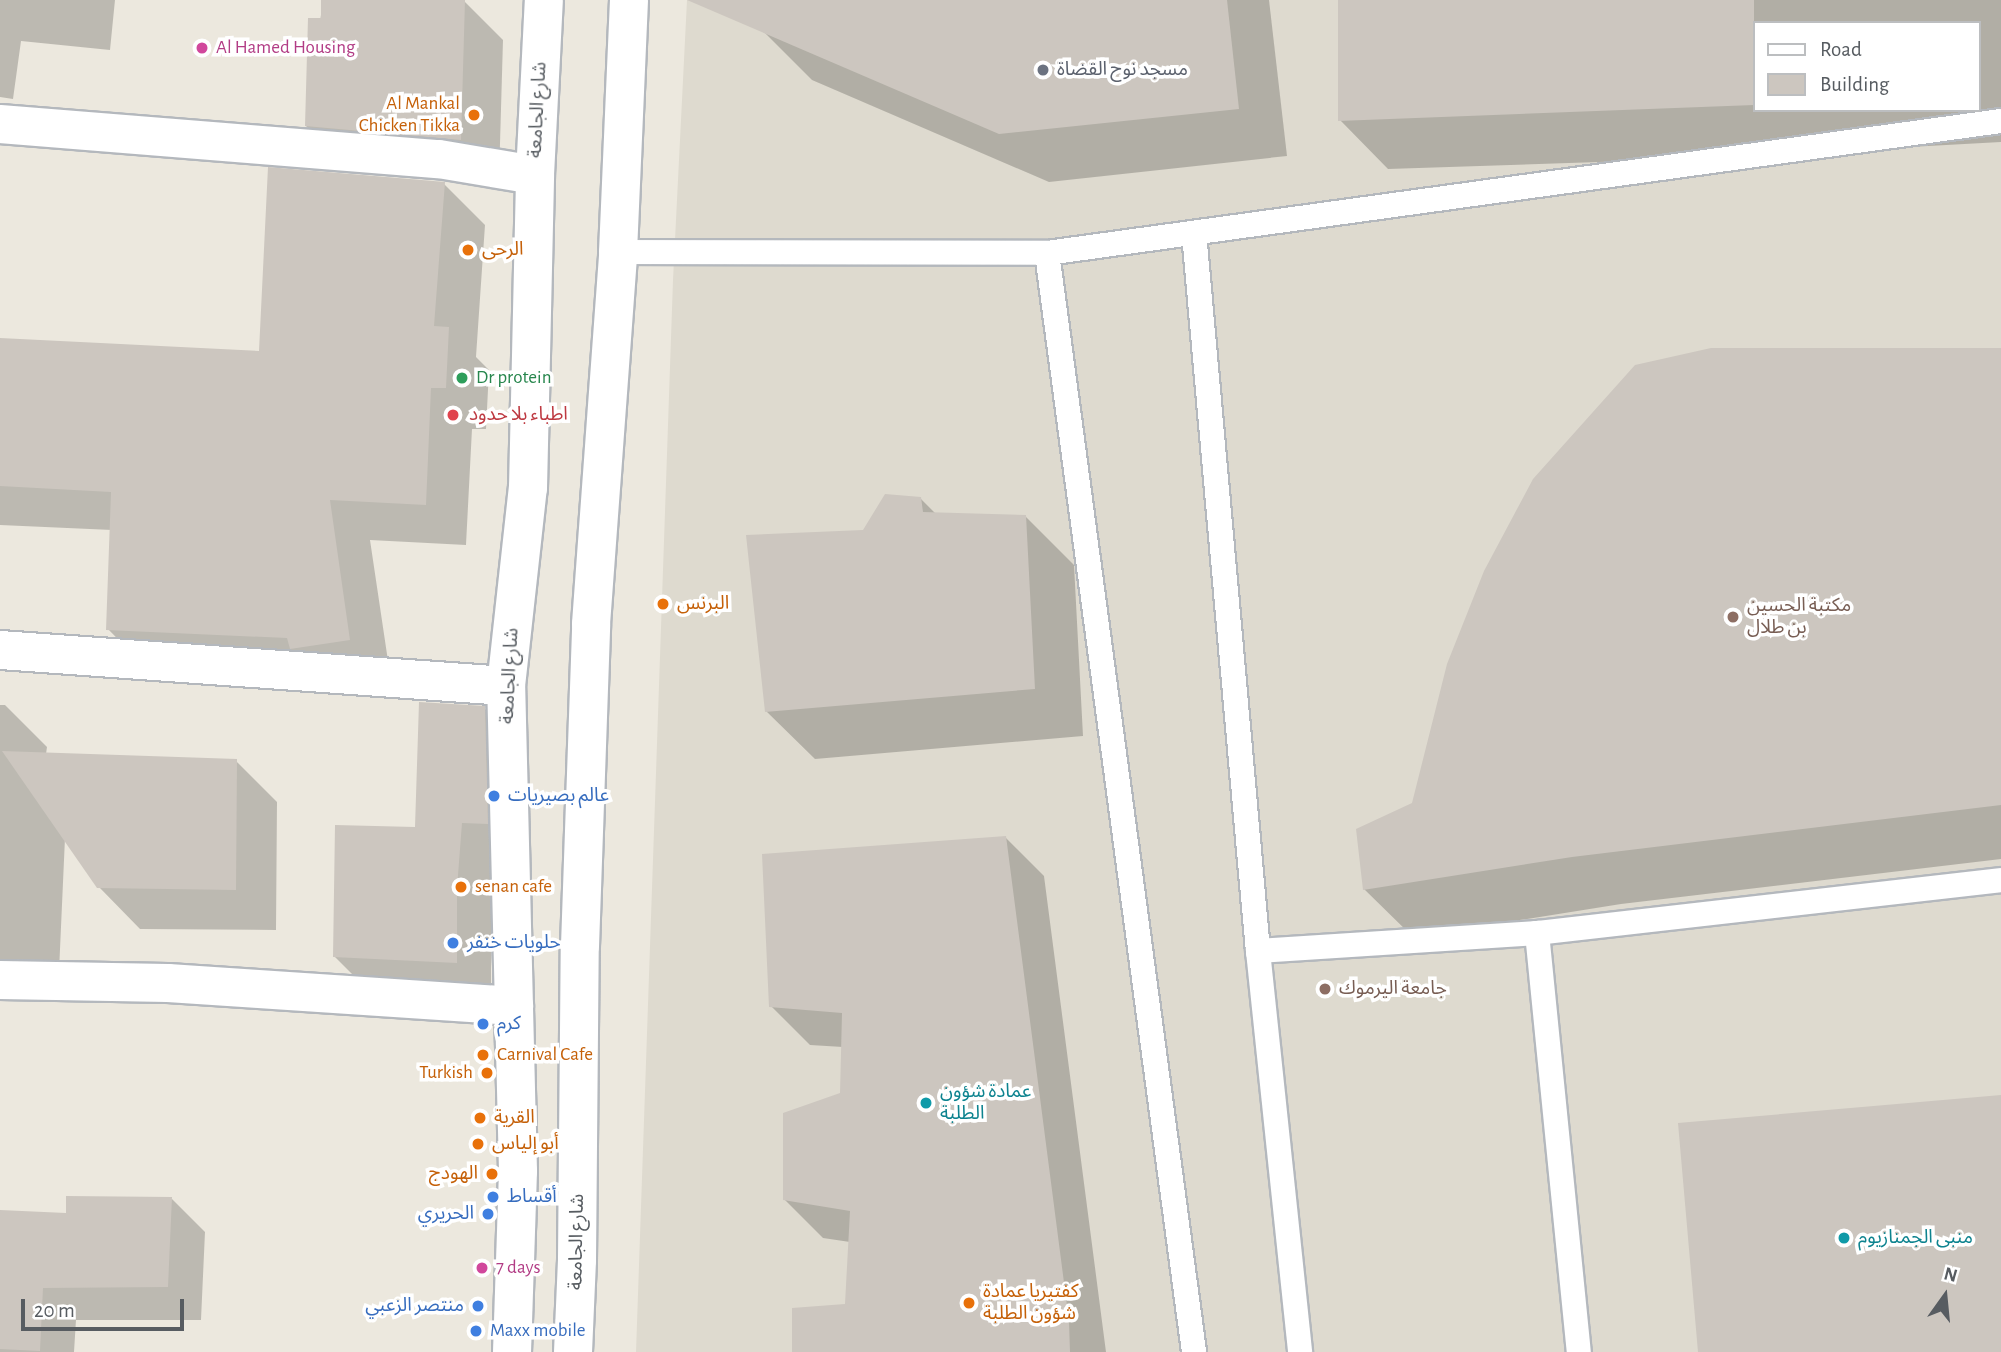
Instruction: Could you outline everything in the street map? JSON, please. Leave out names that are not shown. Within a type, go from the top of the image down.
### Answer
[{"type":"main road","name":"شارع الجامعة","points":[[512,1352],[518,1171],[506,686],[528,488],[535,175],[544,0]]},
{"type":"main road","name":"شارع الجامعة","points":[[573,1352],[578,1260],[580,946],[591,624],[618,252],[629,0]]},
{"type":"main road","points":[[0,124],[439,159],[535,175]]},
{"type":"main road","points":[[0,650],[506,686]]},
{"type":"main road","points":[[0,979],[168,983],[514,1006]]},
{"type":"lane","points":[[618,252],[1047,253],[2001,121]]},
{"type":"lane","points":[[1194,233],[1258,951],[1289,1268],[1300,1352]]},
{"type":"lane","points":[[1047,253],[1194,1352]]},
{"type":"lane","points":[[1258,951],[1537,933],[2001,880]]},
{"type":"lane","points":[[1537,933],[1579,1352]]},
{"type":"shaded area","name":"جامعة اليرموك","points":[[687,0],[2001,0],[2001,1352],[636,1352],[673,280]]},
{"type":"building","points":[[321,0],[465,0],[461,140],[305,126],[308,18],[321,18]]},
{"type":"building","name":"مسجد نوح القضاة","points":[[687,0],[1227,0],[1239,109],[999,134]]},
{"type":"building","points":[[1338,0],[1754,0],[1752,105],[1338,121]]},
{"type":"building","points":[[268,167],[445,182],[434,326],[449,327],[446,388],[431,388],[426,505],[330,500],[350,640],[290,649],[287,638],[106,630],[111,492],[0,486],[0,338],[259,351]]},
{"type":"building","name":"مكتبة الحسين بن طلال","points":[[1711,348],[2001,348],[2001,805],[1572,857],[1363,890],[1356,829],[1412,803],[1447,664],[1484,571],[1533,479],[1635,365]]},
{"type":"building","points":[[885,494],[921,497],[923,512],[1026,515],[1035,689],[765,712],[746,535],[863,530]]},
{"type":"building","points":[[419,702],[485,706],[488,824],[462,823],[457,888],[457,963],[333,957],[335,825],[415,827]]},
{"type":"building","points":[[2,751],[237,759],[236,890],[97,888]]},
{"type":"building","name":"عمادة شؤون الطلبة","points":[[1006,836],[1069,1321],[1070,1352],[792,1352],[792,1308],[845,1304],[850,1211],[783,1200],[783,1113],[840,1093],[842,1013],[769,1007],[762,854]]},
{"type":"building","name":"منبى الجمنازيوم","points":[[2001,1095],[2001,1352],[1698,1352],[1678,1123]]},
{"type":"building","points":[[66,1196],[172,1197],[168,1287],[43,1288],[40,1351],[0,1349],[0,1210],[66,1213]]},
{"type":"place","name":"Al Hamed Housing","points":[[202,48]]},
{"type":"place","name":"مسجد نوح القضاة","points":[[1043,70]]},
{"type":"place","name":"Al Mankal Chicken Tikka","points":[[474,115]]},
{"type":"place","name":"الرحى","points":[[468,250]]},
{"type":"place","name":"Dr protein","points":[[462,378]]},
{"type":"place","name":"اطباء بلا حدود","points":[[453,415]]},
{"type":"place","name":"البرنس","points":[[663,604]]},
{"type":"place","name":"مكتبة الحسين بن طلال","points":[[1733,617]]},
{"type":"place","name":"عالم بصيريات","points":[[494,796]]},
{"type":"place","name":"senan cafe","points":[[461,887]]},
{"type":"place","name":"حلويات خنفر","points":[[453,943]]},
{"type":"place","name":"جامعة اليرموك","points":[[1325,989]]},
{"type":"place","name":"كرم","points":[[483,1024]]},
{"type":"place","name":"Carnival Cafe","points":[[483,1055]]},
{"type":"place","name":"Turkish","points":[[487,1073]]},
{"type":"place","name":"عمادة شؤون الطلبة","points":[[926,1103]]},
{"type":"place","name":"القرية","points":[[480,1118]]},
{"type":"place","name":"أبو إلياس","points":[[478,1144]]},
{"type":"place","name":"الهودج","points":[[492,1174]]},
{"type":"place","name":"أقساط","points":[[493,1197]]},
{"type":"place","name":"الحريري","points":[[488,1214]]},
{"type":"place","name":"منبى الجمنازيوم","points":[[1844,1238]]},
{"type":"place","name":"7 days","points":[[482,1268]]},
{"type":"place","name":"كفتيريا عمادة شؤون الطلبة","points":[[969,1303]]},
{"type":"place","name":"منتصر الزعبي","points":[[478,1306]]},
{"type":"place","name":"Maxx mobile","points":[[476,1331]]}]
